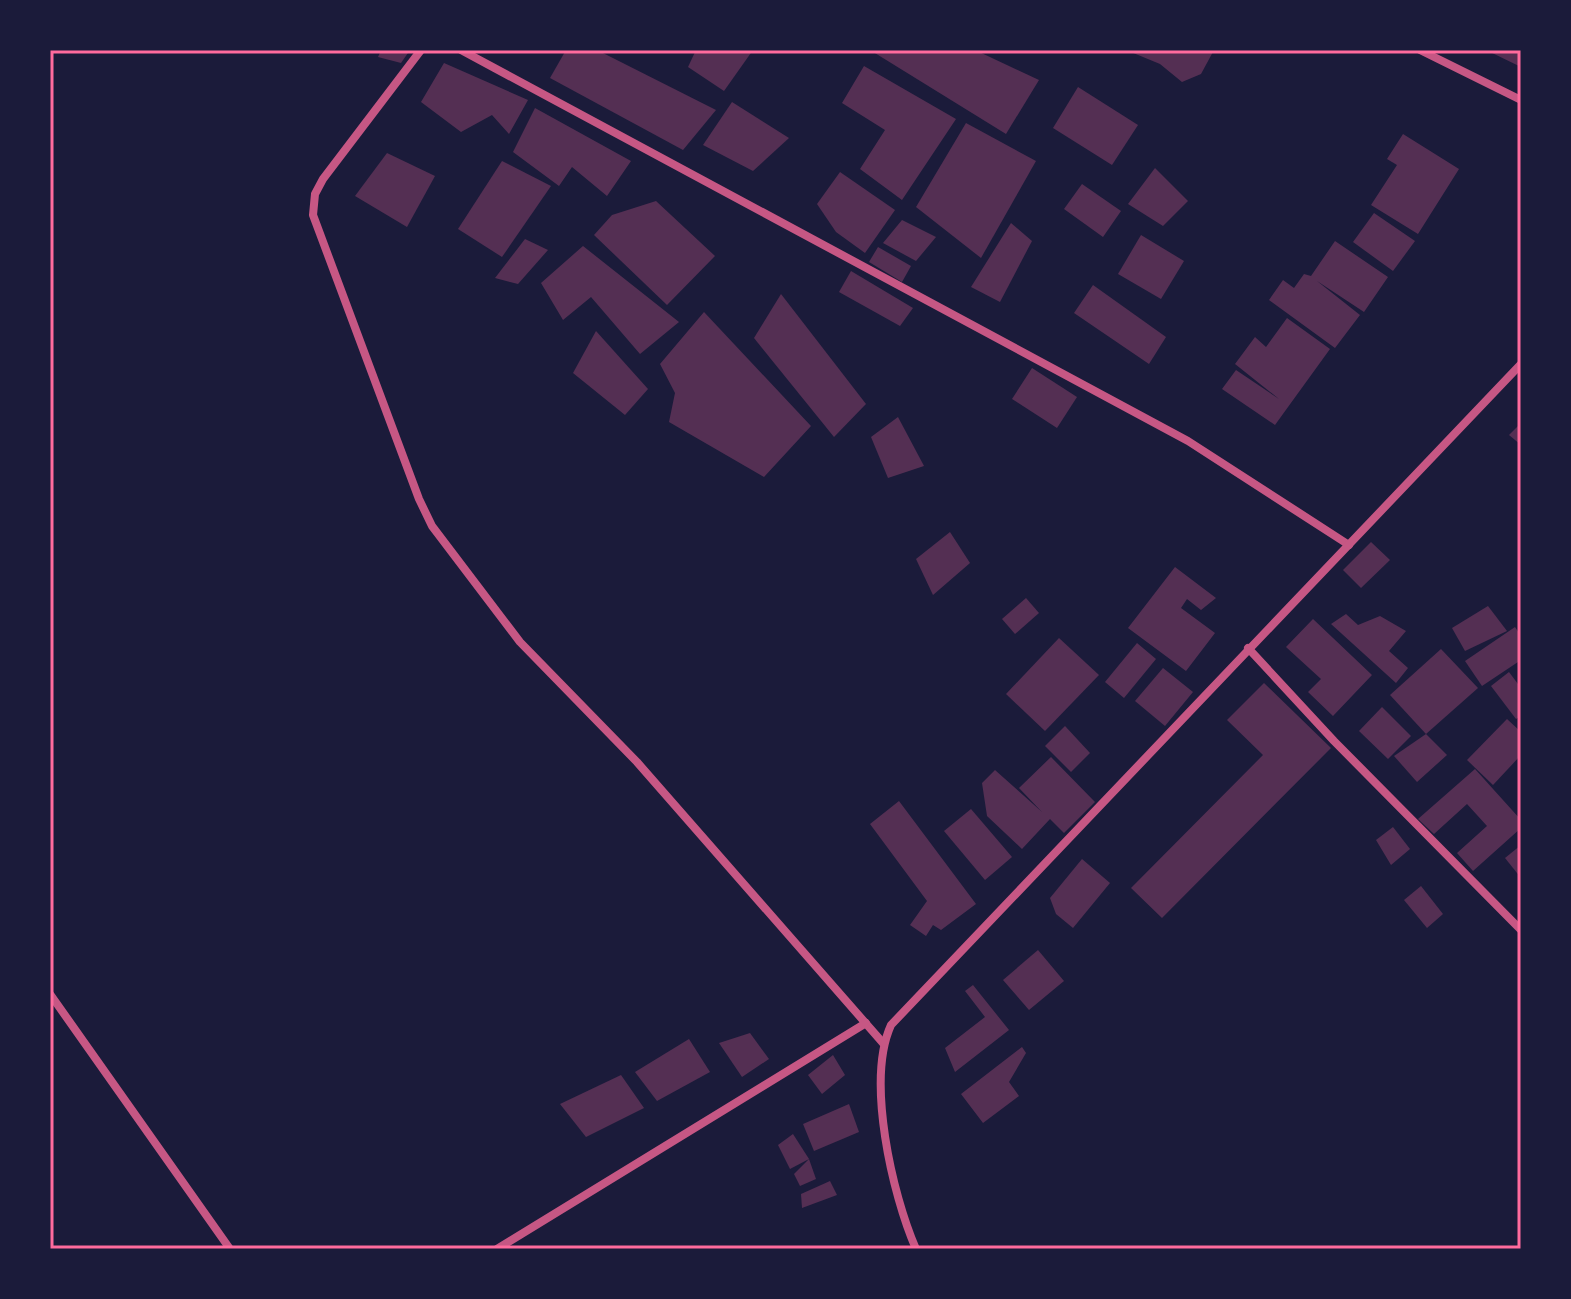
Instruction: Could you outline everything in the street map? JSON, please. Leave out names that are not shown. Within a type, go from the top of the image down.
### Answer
[{"type":"street","points":[[421,50],[323,179],[315,194],[313,215],[419,499],[432,526],[520,642],[637,762],[883,1043]]},
{"type":"street","points":[[461,50],[1188,441],[1349,545]]},
{"type":"street","points":[[1420,50],[1521,100]]},
{"type":"street","points":[[916,1249],[904,1222],[890,1164],[882,1088],[883,1043],[891,1025],[1521,364]]},
{"type":"street","points":[[1248,648],[1334,741],[1521,930]]},
{"type":"street","points":[[50,994],[230,1249]]},
{"type":"street","points":[[497,1249],[866,1023]]},
{"type":"building","points":[[381,50],[410,50],[401,63],[378,57]]},
{"type":"building","points":[[566,50],[597,50],[716,110],[683,150],[550,78]]},
{"type":"building","points":[[696,50],[753,50],[724,91],[688,67]]},
{"type":"building","points":[[870,50],[975,50],[1039,80],[1006,134]]},
{"type":"building","points":[[1126,50],[1214,50],[1201,74],[1182,82],[1160,64]]},
{"type":"building","points":[[1486,50],[1521,50],[1521,67]]},
{"type":"building","points":[[444,63],[528,100],[509,134],[492,115],[461,132],[421,102]]},
{"type":"building","points":[[864,66],[956,119],[902,200],[860,169],[885,130],[842,103]]},
{"type":"building","points":[[1078,87],[1138,125],[1112,165],[1053,128]]},
{"type":"building","points":[[732,102],[789,138],[753,171],[703,145]]},
{"type":"building","points":[[535,108],[631,161],[607,196],[572,167],[559,186],[513,152]]},
{"type":"building","points":[[966,123],[1036,161],[981,258],[916,207]]},
{"type":"building","points":[[1403,134],[1459,169],[1418,234],[1371,205],[1397,165],[1387,159]]},
{"type":"building","points":[[387,153],[435,176],[407,227],[355,196]]},
{"type":"building","points":[[502,161],[551,186],[502,257],[458,229]]},
{"type":"building","points":[[1155,168],[1188,201],[1163,226],[1128,204]]},
{"type":"building","points":[[840,172],[895,210],[865,253],[836,232],[817,204]]},
{"type":"building","points":[[1082,184],[1121,211],[1103,237],[1064,209]]},
{"type":"building","points":[[656,201],[715,256],[667,305],[594,235],[612,215]]},
{"type":"building","points":[[1374,213],[1415,241],[1393,271],[1353,242]]},
{"type":"building","points":[[902,220],[936,237],[916,261],[883,243]]},
{"type":"building","points":[[1011,223],[1032,241],[1000,302],[971,287]]},
{"type":"building","points":[[1141,235],[1184,261],[1161,299],[1118,274]]},
{"type":"building","points":[[525,239],[548,250],[518,284],[495,278]]},
{"type":"building","points":[[1335,241],[1388,277],[1364,312],[1317,281],[1360,315],[1335,348],[1269,300],[1283,280],[1294,288],[1304,274],[1311,276]]},
{"type":"building","points":[[583,246],[679,322],[640,354],[591,297],[563,320],[541,283]]},
{"type":"building","points":[[878,247],[911,266],[902,282],[869,262]]},
{"type":"building","points":[[851,271],[913,308],[900,326],[839,292]]},
{"type":"building","points":[[1093,285],[1166,337],[1149,364],[1074,313]]},
{"type":"building","points":[[781,294],[866,404],[834,437],[754,338]]},
{"type":"building","points":[[704,312],[811,426],[764,477],[669,422],[675,393],[660,364]]},
{"type":"building","points":[[1287,318],[1330,349],[1275,425],[1222,389],[1236,370],[1279,399],[1235,364],[1255,337],[1266,347]]},
{"type":"building","points":[[596,331],[648,389],[625,415],[573,373]]},
{"type":"building","points":[[1032,368],[1077,397],[1057,428],[1012,399]]},
{"type":"building","points":[[898,417],[924,466],[888,478],[871,437]]},
{"type":"building","points":[[1521,423],[1521,445],[1509,435]]},
{"type":"building","points":[[950,532],[970,563],[933,595],[916,559]]},
{"type":"building","points":[[1371,542],[1390,560],[1361,588],[1343,570]]},
{"type":"building","points":[[1175,567],[1216,598],[1201,610],[1187,599],[1181,608],[1215,633],[1186,671],[1128,628]]},
{"type":"building","points":[[1026,598],[1039,613],[1015,634],[1002,619]]},
{"type":"building","points":[[1488,606],[1507,631],[1465,651],[1452,628]]},
{"type":"building","points":[[1346,614],[1358,625],[1380,616],[1406,631],[1389,651],[1408,668],[1396,683],[1331,624]]},
{"type":"building","points":[[1313,619],[1372,675],[1333,716],[1308,692],[1321,679],[1286,647]]},
{"type":"building","points":[[1515,627],[1521,636],[1521,660],[1482,686],[1465,661]]},
{"type":"building","points":[[1059,638],[1099,675],[1045,731],[1006,694]]},
{"type":"building","points":[[1137,643],[1156,659],[1124,698],[1105,682]]},
{"type":"building","points":[[1441,649],[1478,688],[1426,734],[1390,695]]},
{"type":"building","points":[[1163,668],[1193,692],[1165,726],[1135,701]]},
{"type":"building","points":[[1509,672],[1521,688],[1521,716],[1516,719],[1491,686]]},
{"type":"building","points":[[1264,683],[1331,748],[1162,918],[1131,888],[1263,755],[1227,720]]},
{"type":"building","points":[[1382,707],[1411,736],[1388,759],[1359,731]]},
{"type":"building","points":[[1507,719],[1521,732],[1521,755],[1493,785],[1467,760]]},
{"type":"building","points":[[1065,726],[1090,753],[1071,772],[1045,746]]},
{"type":"building","points":[[1426,734],[1447,755],[1417,782],[1394,756]]},
{"type":"building","points":[[1051,757],[1095,802],[1064,833],[1050,819],[1022,849],[987,816],[982,783],[995,770],[1042,812],[1019,788]]},
{"type":"building","points":[[1475,769],[1521,820],[1521,828],[1473,871],[1457,853],[1487,826],[1467,804],[1434,834],[1418,819]]},
{"type":"building","points":[[899,801],[976,904],[941,930],[933,925],[926,936],[910,925],[927,901],[870,824]]},
{"type":"building","points":[[971,809],[1012,857],[985,880],[944,831]]},
{"type":"building","points":[[1393,827],[1410,849],[1391,865],[1376,840]]},
{"type":"building","points":[[1521,845],[1521,878],[1505,858]]},
{"type":"building","points":[[1082,859],[1110,883],[1073,928],[1056,914],[1050,898]]},
{"type":"building","points":[[1421,886],[1443,914],[1427,928],[1404,900]]},
{"type":"building","points":[[1038,950],[1064,981],[1029,1010],[1003,980]]},
{"type":"building","points":[[973,985],[1009,1030],[955,1072],[945,1048],[985,1017],[965,991]]},
{"type":"building","points":[[750,1033],[769,1059],[742,1077],[719,1043]]},
{"type":"building","points":[[689,1039],[710,1072],[657,1101],[635,1072]]},
{"type":"building","points":[[1022,1047],[1026,1053],[1009,1082],[1019,1096],[983,1123],[961,1094]]},
{"type":"building","points":[[833,1055],[845,1075],[822,1094],[808,1075]]},
{"type":"building","points":[[621,1075],[644,1108],[586,1137],[560,1104]]},
{"type":"building","points":[[849,1104],[859,1132],[814,1151],[803,1124]]},
{"type":"building","points":[[793,1134],[809,1159],[790,1169],[778,1145]]},
{"type":"building","points":[[809,1159],[816,1179],[800,1186],[794,1174]]},
{"type":"building","points":[[830,1181],[837,1195],[802,1208],[801,1194]]}]
